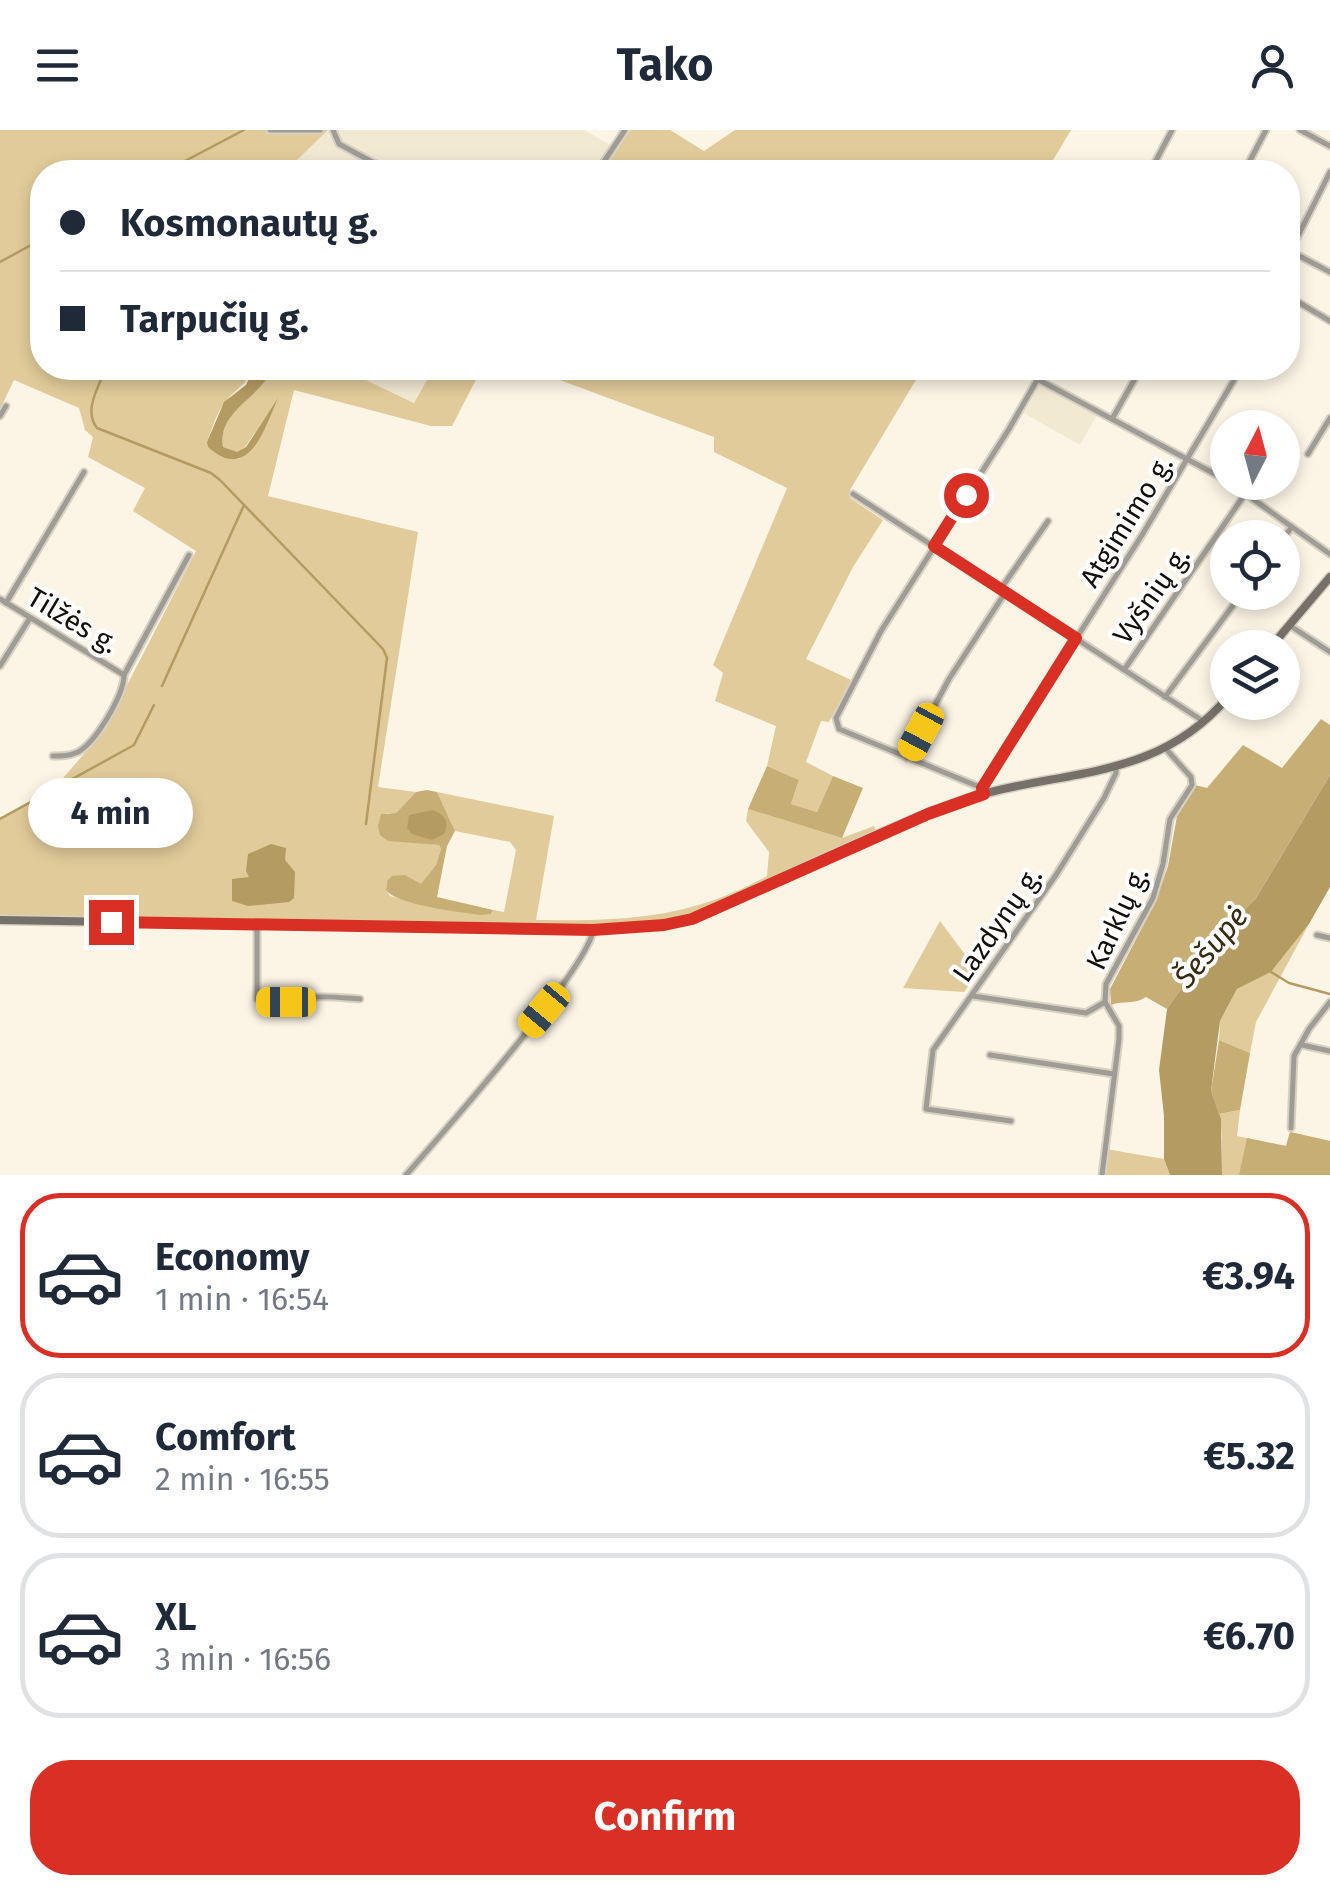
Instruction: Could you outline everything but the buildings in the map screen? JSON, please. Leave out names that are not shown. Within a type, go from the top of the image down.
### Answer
[{"type":"main road","points":[[1285,630],[1330,577]]},
{"type":"main road","points":[[0,920],[593,930],[664,925],[692,919],[983,791],[1116,766],[1166,749],[1210,718]]},
{"type":"street","points":[[270,130],[320,130]]},
{"type":"street","points":[[333,130],[339,144],[369,160]]},
{"type":"street","points":[[605,160],[625,130]]},
{"type":"street","points":[[1156,160],[1172,130]]},
{"type":"street","points":[[1250,160],[1266,130]]},
{"type":"street","points":[[1300,130],[1330,146]]},
{"type":"street","points":[[1300,231],[1330,172]]},
{"type":"street","points":[[1300,258],[1330,272]]},
{"type":"street","points":[[1300,303],[1330,321]]},
{"type":"street","points":[[983,791],[838,729],[835,724],[881,631],[1038,380],[1210,471]]},
{"type":"street","points":[[1112,419],[1133,380]]},
{"type":"street","name":"Atgimimo g.","points":[[983,791],[1233,380]]},
{"type":"street","points":[[0,416],[6,406]]},
{"type":"street","points":[[1308,454],[1330,418]]},
{"type":"street","points":[[3,601],[84,472]]},
{"type":"street","points":[[853,494],[1205,723]]},
{"type":"street","name":"Vyšnių g.","points":[[1124,670],[1242,500]]},
{"type":"street","points":[[1254,500],[1282,520]]},
{"type":"street","points":[[907,758],[949,679],[1048,521]]},
{"type":"street","points":[[1300,533],[1330,554]]},
{"type":"street","points":[[53,756],[66,756],[90,743],[124,685],[124,675],[189,555]]},
{"type":"street","name":"Tilžės g.","points":[[3,601],[124,675]]},
{"type":"street","points":[[1165,696],[1230,610]]},
{"type":"street","points":[[0,666],[30,618]]},
{"type":"street","points":[[1289,625],[1330,652]]},
{"type":"street","name":"Karklų g.","points":[[1102,1175],[1119,1026],[1105,1002],[1106,984],[1158,885],[1170,818],[1192,784],[1191,777],[1166,749]]},
{"type":"street","name":"Lazdynų g.","points":[[1011,1121],[926,1109],[933,1050],[1065,860],[1104,798],[1116,766]]},
{"type":"street","points":[[256,924],[257,999],[360,999]]},
{"type":"street","points":[[406,1175],[544,1010],[589,945],[593,930]]},
{"type":"street","points":[[1317,935],[1330,938]]},
{"type":"street","points":[[971,996],[1086,1013],[1105,1002]]},
{"type":"street","points":[[1292,1128],[1294,1056],[1330,1002]]},
{"type":"street","points":[[1302,1045],[1330,1051]]},
{"type":"street","points":[[990,1055],[1114,1074]]},
{"type":"shaded area","points":[[0,130],[328,130],[297,160],[30,160],[30,380],[246,380],[223,405],[207,442],[214,452],[239,459],[266,426],[274,405],[237,453],[223,447],[223,434],[233,414],[265,380],[366,380],[414,403],[427,380],[476,380],[452,426],[431,426],[294,390],[268,496],[418,532],[378,787],[416,792],[396,813],[385,813],[414,842],[439,845],[441,849],[436,865],[421,885],[387,881],[390,896],[430,907],[504,912],[516,850],[510,842],[455,831],[437,792],[554,816],[536,920],[627,918],[683,909],[767,876],[769,852],[746,821],[748,809],[842,838],[874,826],[877,832],[680,919],[593,927],[0,916],[0,820],[57,785],[103,732],[196,551],[133,511],[145,488],[88,457],[93,437],[85,430],[79,408],[14,380],[0,409]]},
{"type":"shaded area","points":[[328,130],[584,130],[618,149],[611,160],[297,160]]},
{"type":"shaded area","points":[[630,130],[670,130],[704,151],[735,130],[1071,130],[1053,160],[611,160]]},
{"type":"shaded area","points":[[366,380],[427,380],[415,403]]},
{"type":"shaded area","points":[[560,380],[916,380],[850,490],[850,498],[883,520],[853,567],[806,659],[851,680],[829,722],[821,721],[806,762],[833,776],[817,812],[791,804],[799,780],[767,766],[776,726],[715,701],[723,673],[713,665],[787,488],[714,452],[714,437]]},
{"type":"shaded area","points":[[1040,384],[1097,415],[1080,445],[1024,413]]},
{"type":"shaded area","points":[[1321,719],[1330,725],[1330,775],[1256,898],[1212,944],[1167,1009],[1146,997],[1111,1005],[1110,989],[1155,903],[1168,866],[1177,816],[1195,785],[1207,788],[1243,745],[1282,768]]},
{"type":"shaded area","points":[[767,766],[799,780],[791,804],[817,812],[833,776],[863,788],[842,838],[748,809]]},
{"type":"shaded area","points":[[416,792],[437,792],[455,831],[447,846],[437,897],[493,910],[491,914],[415,904],[386,890],[392,876],[405,875],[421,884],[436,865],[439,845],[388,841],[380,835],[378,826],[381,814],[396,813]]},
{"type":"shaded area","points":[[940,921],[978,972],[964,992],[903,988]]},
{"type":"shaded area","points":[[1309,924],[1256,1022],[1250,1053],[1219,1040],[1220,1021],[1237,989],[1271,972]]},
{"type":"shaded area","points":[[1219,1040],[1250,1053],[1240,1110],[1219,1114],[1211,1091]]},
{"type":"shaded area","points":[[1240,1110],[1237,1136],[1286,1146],[1290,1132],[1330,1141],[1330,1175],[1222,1175],[1219,1114]]},
{"type":"shaded area","points":[[1290,1132],[1330,1141],[1330,1175],[1239,1175],[1247,1138],[1286,1146]]},
{"type":"shaded area","points":[[1106,1149],[1164,1159],[1170,1175],[1105,1175]]},
{"type":"water","points":[[248,380],[265,380],[227,423],[223,447],[237,452],[246,447],[278,398],[254,448],[245,456],[222,457],[207,442],[224,402]]},
{"type":"water","name":"Šešupė","points":[[1330,775],[1330,887],[1309,924],[1271,972],[1237,989],[1220,1021],[1211,1091],[1221,1119],[1222,1175],[1170,1175],[1164,1159],[1159,1070],[1167,1009],[1212,944],[1256,898]]},
{"type":"water","points":[[433,810],[445,819],[444,834],[432,840],[412,834],[407,828],[409,815]]},
{"type":"water","points":[[271,844],[286,848],[285,860],[295,872],[294,898],[289,902],[248,906],[232,901],[232,879],[249,877],[248,854]]},
{"type":"waterway","points":[[187,160],[244,130]]},
{"type":"waterway","points":[[0,262],[30,246]]},
{"type":"waterway","points":[[101,380],[92,406],[97,428],[211,473],[383,649],[387,658],[366,824]]},
{"type":"waterway","points":[[162,686],[244,505]]},
{"type":"waterway","points":[[0,819],[134,745],[154,705]]},
{"type":"waterway","points":[[1271,972],[1289,983],[1330,994]]},
{"type":"route","points":[[111,922],[593,930],[664,925],[692,919],[928,814],[984,794],[982,788],[1076,638],[934,546],[966,495]]}]
